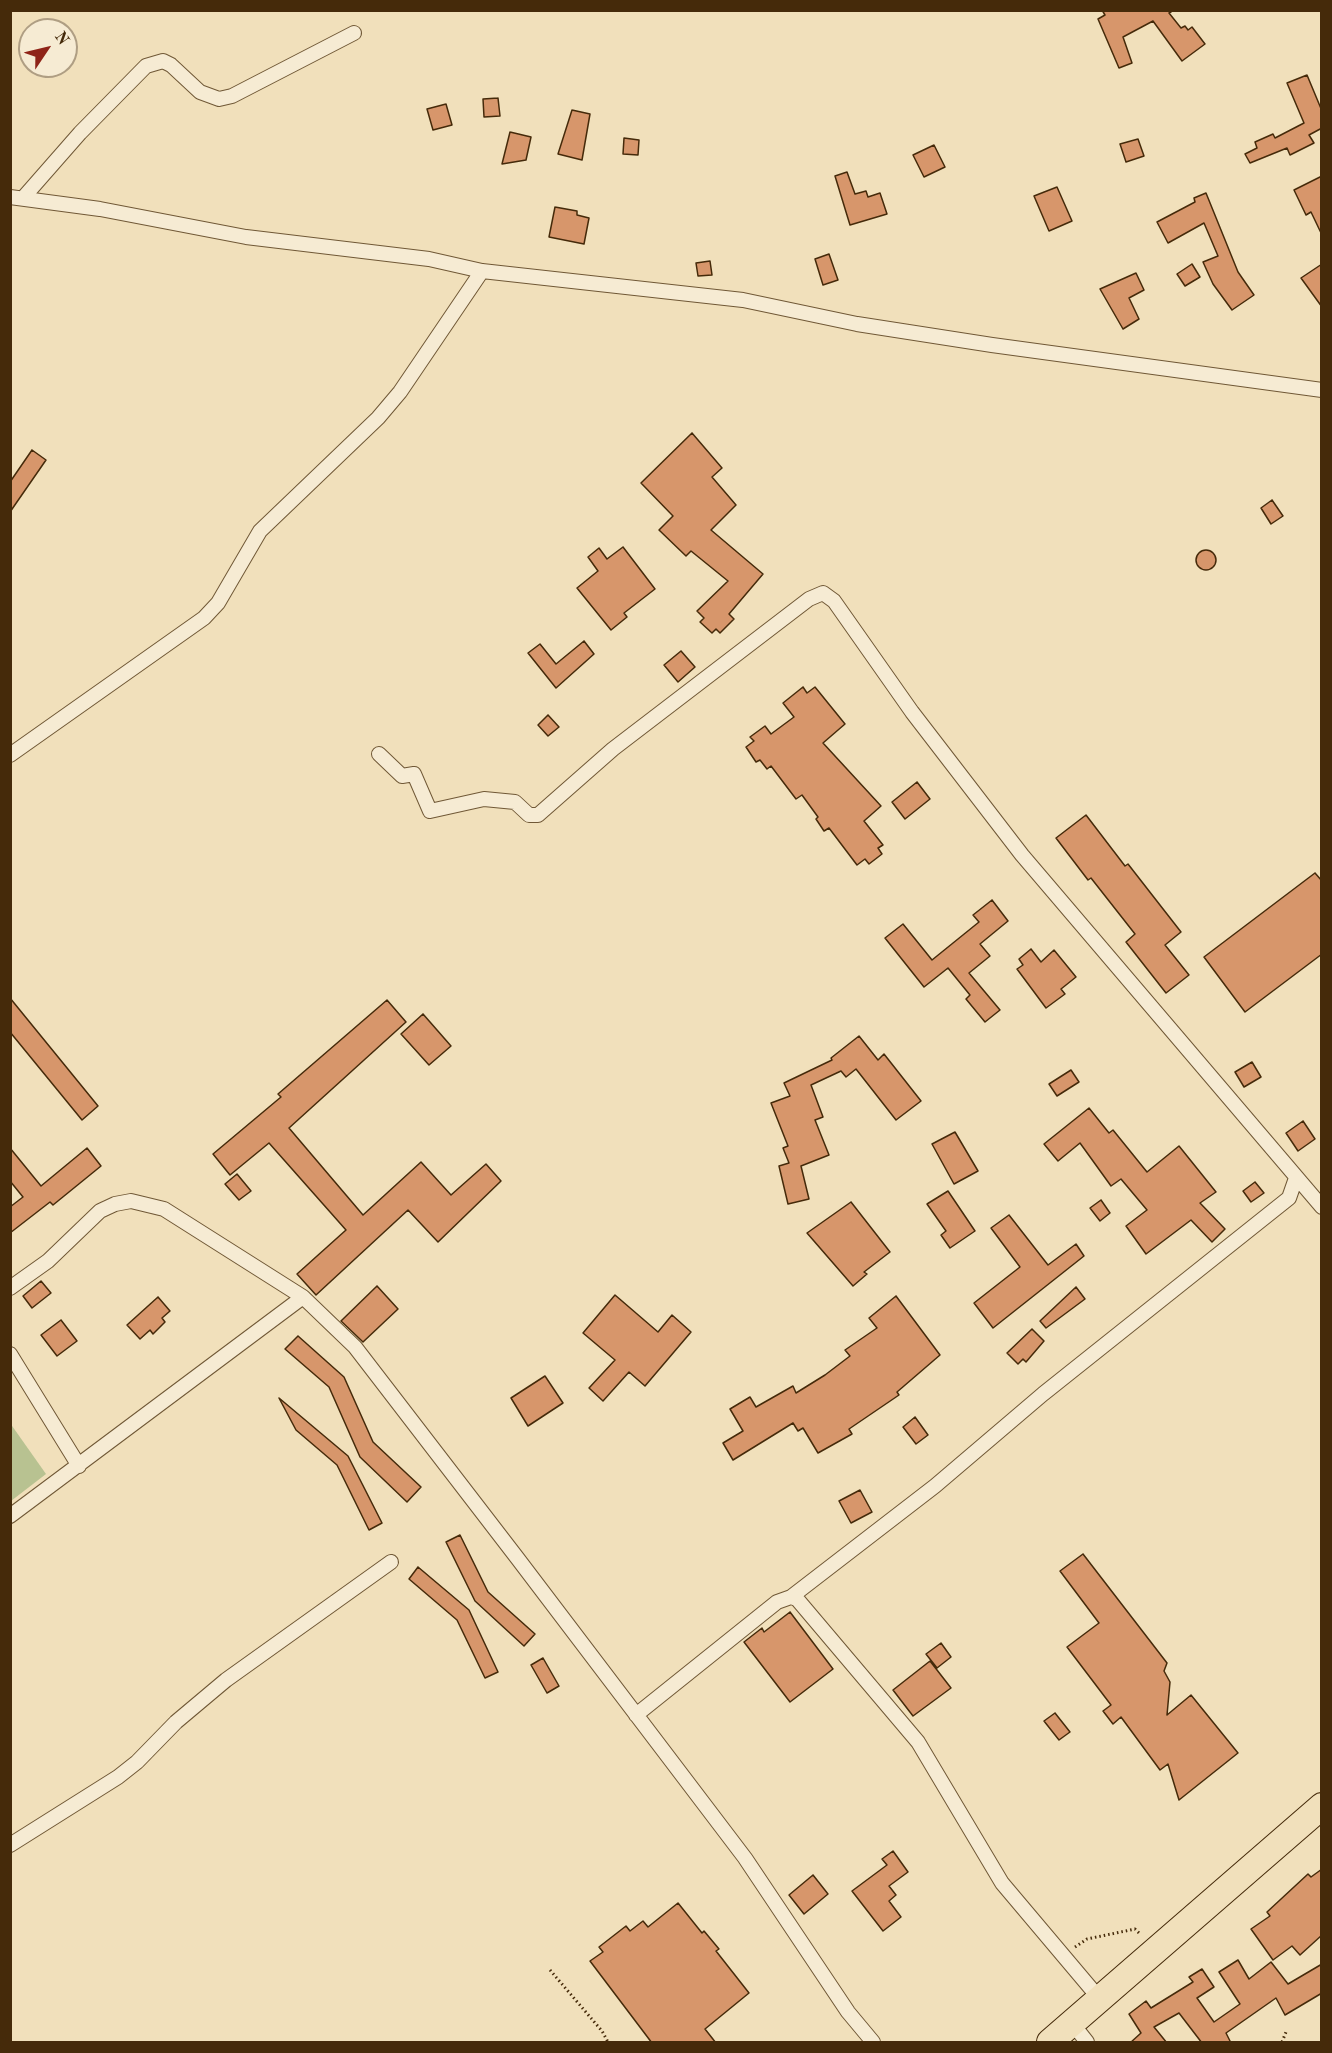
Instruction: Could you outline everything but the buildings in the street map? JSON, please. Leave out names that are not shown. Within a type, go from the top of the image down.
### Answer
[{"type":"highway","points":[[1050,2043],[1080,2033],[1100,1998],[1322,1806]]},
{"type":"street","points":[[17,197],[146,66],[163,62],[171,65],[200,92],[219,99],[232,96],[354,33]]},
{"type":"street","points":[[17,197],[110,211],[246,237],[429,259],[482,271],[743,300],[857,324],[958,340],[1322,390]]},
{"type":"street","points":[[10,755],[204,618],[218,603],[260,531],[355,442],[400,392],[482,271]]},
{"type":"street","points":[[380,754],[402,776],[414,774],[430,811],[484,799],[515,802],[529,815],[538,815],[613,749],[809,599],[823,593],[834,601],[925,729],[1022,855],[1322,1208]]},
{"type":"street","points":[[636,1715],[743,1626],[777,1602],[791,1597],[935,1485],[1043,1394],[1288,1198],[1296,1178]]},
{"type":"street","points":[[10,1288],[48,1261],[100,1210],[130,1201],[164,1209],[303,1298],[355,1347],[745,1858],[848,2012],[873,2043]]},
{"type":"street","points":[[10,1516],[303,1298]]},
{"type":"street","points":[[10,1354],[79,1466]]},
{"type":"street","points":[[10,1845],[118,1777],[137,1762],[176,1722],[226,1680],[391,1562]]},
{"type":"street","points":[[791,1597],[803,1604],[918,1742],[1002,1883],[1100,1998]]},
{"type":"path","points":[[1065,1955],[1087,1939],[1135,1929],[1158,1950]]},
{"type":"path","points":[[550,1970],[602,2031],[609,2043]]},
{"type":"path","points":[[1282,2043],[1286,2032]]},
{"type":"green space","points":[[10,1423],[46,1474],[11,1501],[10,1501]]}]
